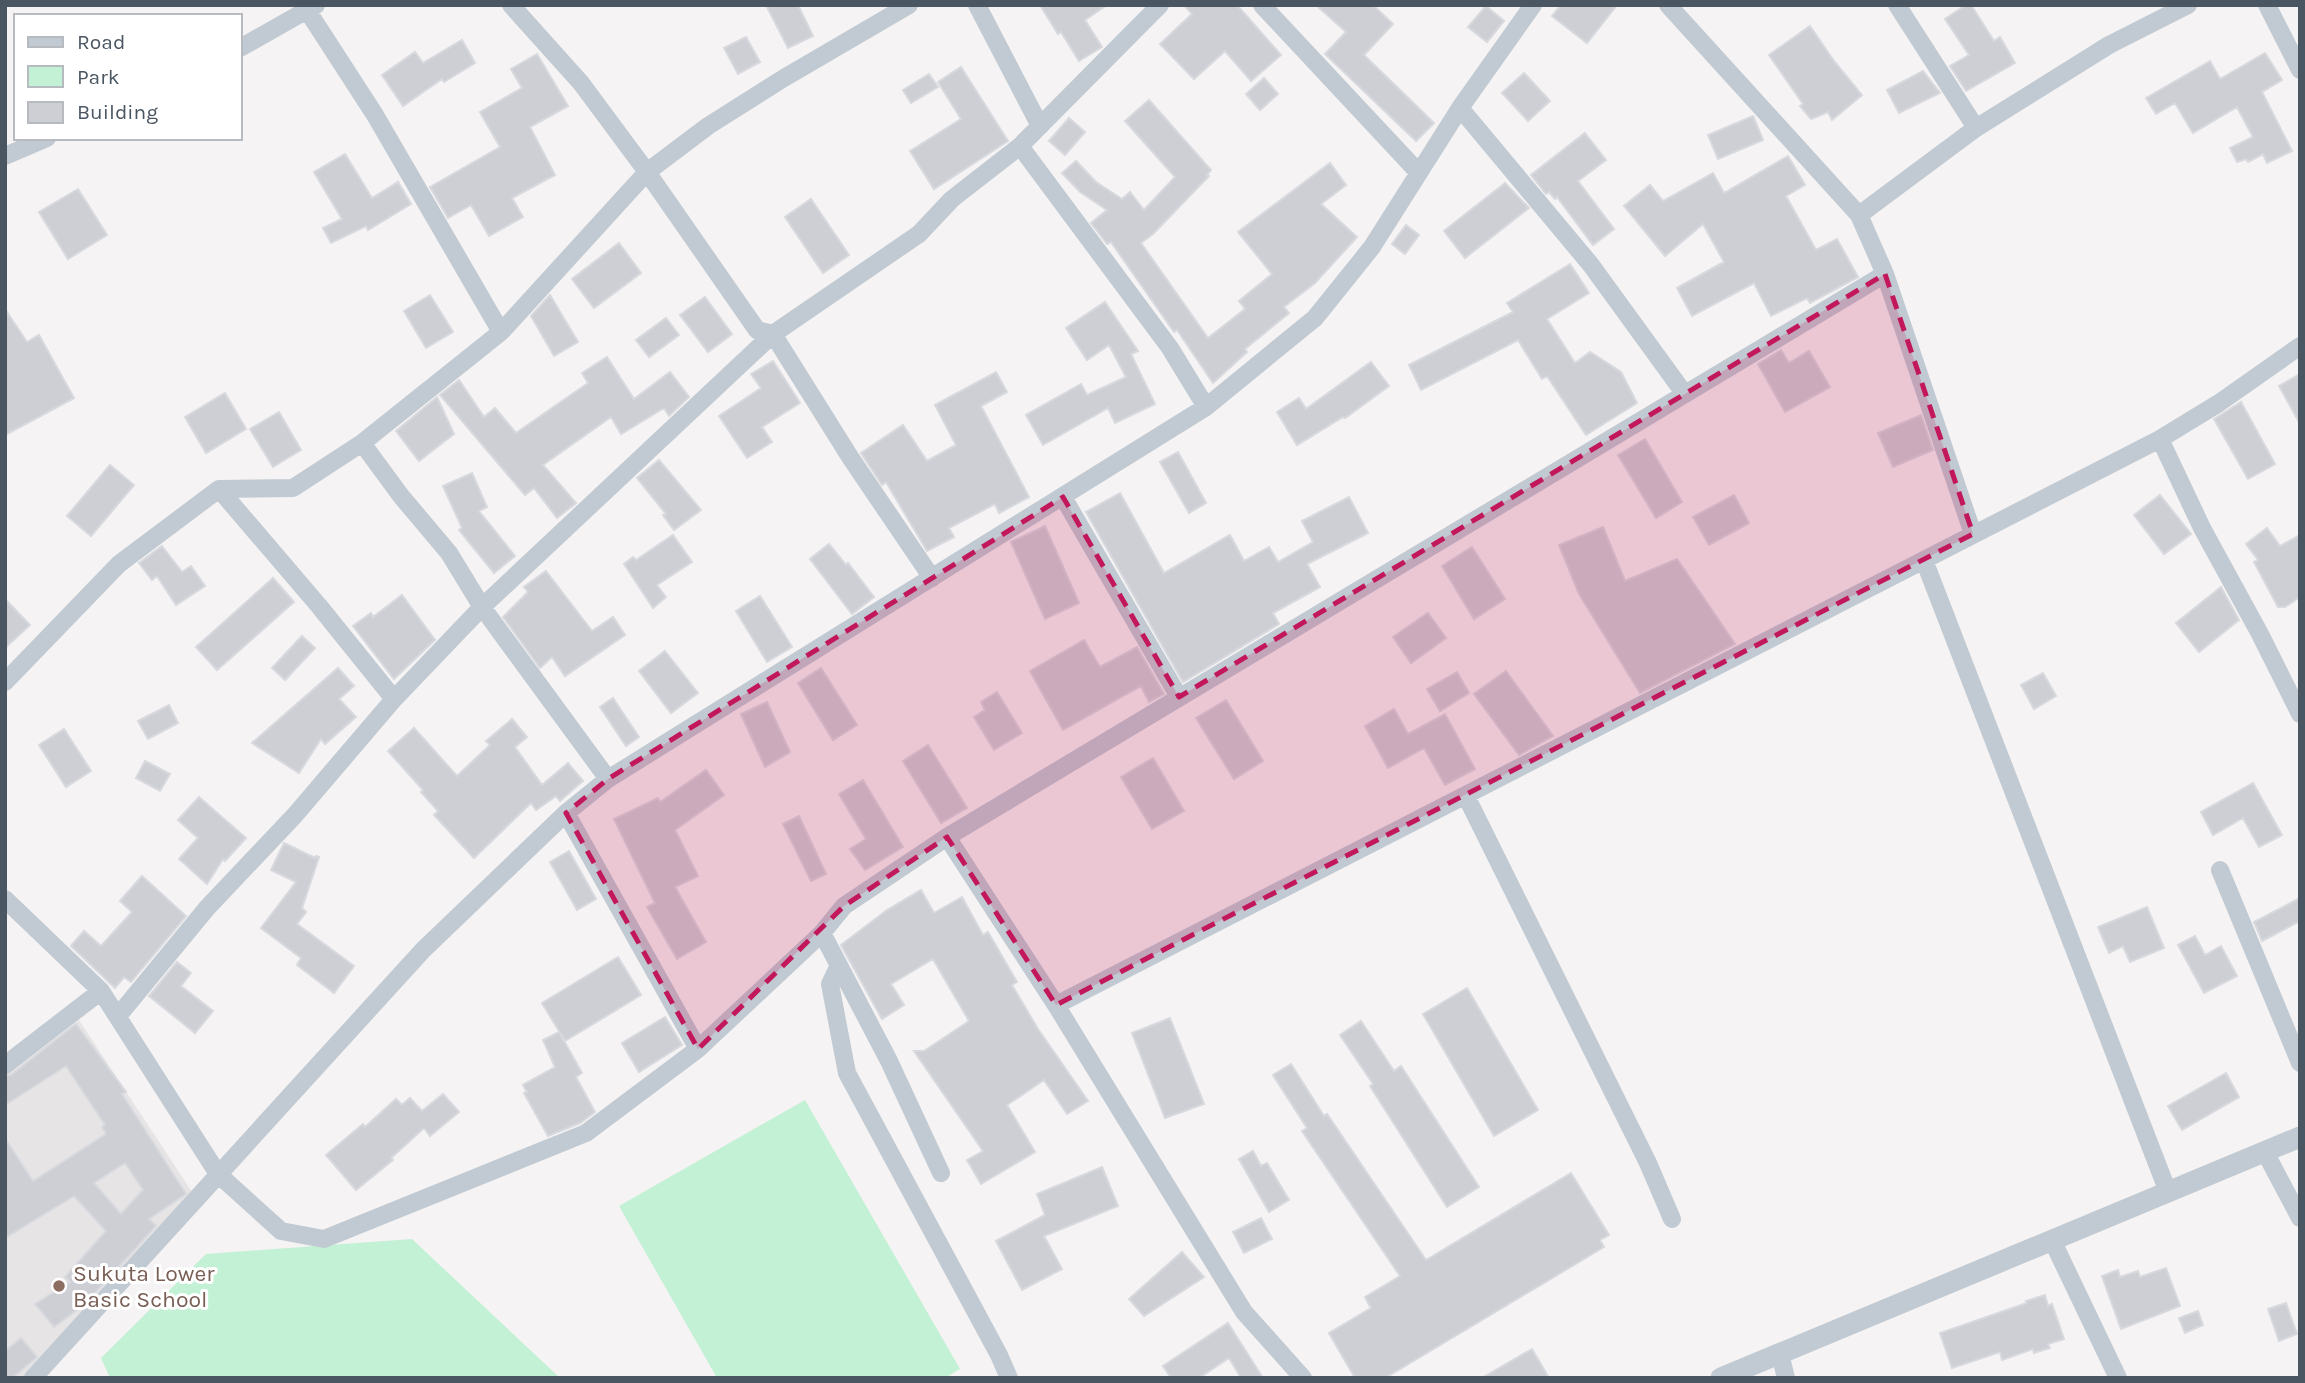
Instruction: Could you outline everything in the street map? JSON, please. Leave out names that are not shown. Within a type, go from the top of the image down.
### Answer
[{"type":"street","points":[[511,5],[581,83],[647,172],[757,330],[773,334],[850,457],[932,578]]},
{"type":"street","points":[[5,682],[120,564],[219,489],[293,488],[362,443],[501,332],[647,172],[708,126],[909,5]]},
{"type":"street","points":[[977,5],[1040,126]]},
{"type":"street","points":[[118,1016],[207,908],[295,815],[394,698],[482,607],[773,334],[919,234],[952,199],[1020,146],[1160,5]]},
{"type":"street","points":[[1262,5],[1419,173]]},
{"type":"street","points":[[33,1378],[423,950],[566,813],[608,779],[1206,407],[1315,318],[1372,247],[1460,108],[1533,5]]},
{"type":"street","points":[[1668,5],[1858,215],[1885,274],[1973,534]]},
{"type":"street","points":[[1897,5],[1976,128]]},
{"type":"street","points":[[1858,215],[1976,128],[2109,45],[2188,5]]},
{"type":"street","points":[[2267,5],[2300,70]]},
{"type":"street","points":[[242,47],[312,8],[501,332]]},
{"type":"street","points":[[1460,108],[1591,265],[1684,393]]},
{"type":"street","points":[[5,156],[42,140]]},
{"type":"street","points":[[1020,146],[1170,348],[1206,407]]},
{"type":"street","points":[[5,899],[101,991],[218,1174],[281,1231],[324,1239],[586,1133],[698,1049],[822,933],[844,906],[947,836],[1885,274]]},
{"type":"street","points":[[1056,1004],[2160,439],[2219,403],[2300,346]]},
{"type":"street","points":[[2160,439],[2300,714]]},
{"type":"street","points":[[362,443],[401,496],[449,553],[482,607],[608,779]]},
{"type":"street","points":[[219,489],[394,698]]},
{"type":"street","points":[[1063,496],[1179,697]]},
{"type":"street","points":[[1924,560],[2168,1192]]},
{"type":"street","points":[[1466,796],[1642,1151],[1672,1219]]},
{"type":"street","points":[[566,813],[698,1049]]},
{"type":"street","points":[[947,836],[1056,1004],[1244,1312],[1303,1378]]},
{"type":"street","points":[[2220,870],[2300,1063]]},
{"type":"street","points":[[822,933],[889,1061],[941,1173]]},
{"type":"street","points":[[839,965],[830,984],[847,1073],[1009,1378]]},
{"type":"street","points":[[5,1065],[101,991]]},
{"type":"street","points":[[1721,1378],[2300,1137]]},
{"type":"street","points":[[2265,1152],[2300,1218]]},
{"type":"street","points":[[2052,1240],[2118,1378]]},
{"type":"street","points":[[1780,1354],[1786,1378]]},
{"type":"highlighted area","points":[[1885,274],[1973,534],[1056,1005],[947,837],[844,906],[698,1049],[566,813],[608,779],[1063,497],[1179,697]]},
{"type":"shaded area","name":"Sukuta Lower Basic School","points":[[79,1020],[194,1195],[32,1378],[5,1378],[5,1076]]},
{"type":"green space","points":[[805,1100],[960,1369],[945,1378],[717,1378],[619,1206]]},
{"type":"green space","points":[[412,1239],[560,1378],[110,1378],[101,1358],[206,1254]]},
{"type":"building","points":[[766,5],[798,5],[813,36],[788,48]]},
{"type":"building","points":[[1040,5],[1107,5],[1085,20],[1102,47],[1079,61]]},
{"type":"building","points":[[1184,5],[1237,5],[1281,55],[1251,81],[1225,51],[1194,79],[1160,44],[1192,14]]},
{"type":"building","points":[[1316,5],[1373,5],[1393,24],[1364,55],[1434,123],[1416,141],[1325,54],[1346,32]]},
{"type":"building","points":[[1561,5],[1617,5],[1587,43],[1552,16]]},
{"type":"building","points":[[1966,5],[1971,5],[1994,41],[2000,37],[2015,63],[1966,91],[1950,66],[1969,55],[1945,19]]},
{"type":"building","points":[[1486,6],[1504,21],[1487,42],[1468,27]]},
{"type":"building","points":[[1810,26],[1862,95],[1832,120],[1828,112],[1811,119],[1769,55]]},
{"type":"building","points":[[746,37],[760,62],[738,74],[724,48]]},
{"type":"building","points":[[462,40],[475,63],[444,82],[442,79],[403,106],[382,75],[415,52],[423,63]]},
{"type":"building","points":[[2265,53],[2282,80],[2262,92],[2292,151],[2267,163],[2263,154],[2248,162],[2246,159],[2237,162],[2230,148],[2253,137],[2237,107],[2193,133],[2175,103],[2156,114],[2146,98],[2210,61],[2220,79]]},
{"type":"building","points":[[537,54],[568,106],[530,127],[555,175],[512,198],[523,217],[489,236],[471,205],[448,218],[430,187],[500,147],[480,112],[522,88],[511,69]]},
{"type":"building","points":[[961,67],[1008,141],[934,189],[910,151],[961,119],[938,82]]},
{"type":"building","points":[[1923,71],[1940,93],[1899,113],[1887,90]]},
{"type":"building","points":[[1524,73],[1550,101],[1528,121],[1502,93]]},
{"type":"building","points":[[929,74],[938,87],[911,103],[903,90]]},
{"type":"building","points":[[1264,78],[1278,94],[1260,110],[1246,94]]},
{"type":"building","points":[[1149,100],[1211,170],[1207,175],[1209,176],[1141,243],[1208,338],[1245,309],[1239,301],[1272,274],[1238,232],[1330,163],[1346,185],[1321,204],[1357,237],[1315,283],[1284,307],[1289,313],[1245,349],[1247,352],[1213,383],[1111,242],[1107,244],[1091,223],[1107,210],[1080,192],[1062,173],[1076,161],[1096,182],[1122,199],[1130,192],[1144,210],[1175,177],[1125,121]]},
{"type":"building","points":[[1753,116],[1763,140],[1718,159],[1708,135]]},
{"type":"building","points":[[1069,118],[1085,132],[1065,155],[1049,141]]},
{"type":"building","points":[[1585,133],[1606,160],[1578,181],[1614,229],[1593,245],[1557,197],[1555,199],[1549,192],[1546,194],[1531,175]]},
{"type":"building","points":[[345,154],[372,198],[398,182],[411,204],[368,230],[366,226],[331,243],[323,228],[342,219],[314,172]]},
{"type":"building","points":[[1788,156],[1805,185],[1786,196],[1816,250],[1837,239],[1858,277],[1810,303],[1807,298],[1771,316],[1754,283],[1692,316],[1677,288],[1724,262],[1703,224],[1665,256],[1624,206],[1650,185],[1663,201],[1713,173],[1724,193]]},
{"type":"building","points":[[1505,183],[1529,208],[1465,258],[1444,231]]},
{"type":"building","points":[[78,189],[107,235],[68,259],[39,212]]},
{"type":"building","points":[[811,199],[849,255],[823,273],[785,217]]},
{"type":"building","points":[[1406,225],[1419,235],[1405,254],[1392,244]]},
{"type":"building","points":[[619,243],[641,273],[594,308],[572,279]]},
{"type":"building","points":[[1570,264],[1589,293],[1547,319],[1575,363],[1590,352],[1621,372],[1637,403],[1586,435],[1547,376],[1542,379],[1518,340],[1421,390],[1409,365],[1513,312],[1507,303]]},
{"type":"building","points":[[430,295],[453,332],[426,348],[404,311]]},
{"type":"building","points":[[550,295],[578,342],[554,356],[531,316]]},
{"type":"building","points":[[705,297],[732,334],[708,352],[680,315]]},
{"type":"building","points":[[1105,302],[1138,351],[1131,354],[1155,404],[1115,423],[1108,408],[1043,445],[1026,415],[1081,384],[1087,395],[1126,377],[1109,345],[1087,360],[1066,328]]},
{"type":"building","points":[[5,309],[27,342],[39,335],[74,398],[5,435]]},
{"type":"building","points":[[666,318],[679,335],[649,357],[636,340]]},
{"type":"building","points":[[1781,350],[1789,363],[1809,351],[1830,387],[1785,412],[1758,364]]},
{"type":"building","points":[[607,357],[634,399],[670,372],[689,397],[669,416],[664,408],[621,434],[611,417],[543,465],[576,503],[557,518],[534,488],[525,495],[440,395],[459,380],[484,417],[495,408],[516,433],[588,383],[582,373]]},
{"type":"building","points":[[773,361],[800,403],[762,427],[772,442],[747,458],[719,416],[761,388],[751,374]]},
{"type":"building","points":[[1371,362],[1389,386],[1345,418],[1297,445],[1277,412],[1299,398],[1306,409]]},
{"type":"building","points":[[996,372],[1007,392],[981,406],[1029,497],[999,513],[995,504],[949,528],[954,537],[927,551],[886,482],[882,485],[861,453],[903,425],[927,461],[956,445],[935,405]]},
{"type":"building","points":[[2300,374],[2300,424],[2279,386]]},
{"type":"building","points":[[225,393],[246,429],[206,453],[185,417]]},
{"type":"building","points":[[437,397],[454,434],[419,461],[396,431]]},
{"type":"building","points":[[2241,402],[2275,464],[2248,479],[2214,419]]},
{"type":"building","points":[[279,412],[301,450],[273,467],[250,429]]},
{"type":"building","points":[[1921,415],[1933,450],[1893,467],[1878,433]]},
{"type":"building","points":[[1645,439],[1682,502],[1656,518],[1618,455]]},
{"type":"building","points":[[1178,452],[1206,503],[1189,513],[1160,462]]},
{"type":"building","points":[[659,460],[701,510],[674,530],[663,515],[666,514],[637,478]]},
{"type":"building","points":[[110,465],[134,485],[91,536],[67,516]]},
{"type":"building","points":[[472,473],[487,507],[479,511],[515,556],[494,573],[459,530],[462,528],[443,486]]},
{"type":"building","points":[[1120,493],[1164,573],[1230,535],[1244,561],[1269,547],[1278,562],[1313,542],[1302,521],[1349,497],[1368,533],[1307,564],[1320,587],[1273,613],[1279,624],[1183,682],[1086,512]]},
{"type":"building","points":[[1734,495],[1749,523],[1709,545],[1693,517]]},
{"type":"building","points":[[2160,495],[2191,534],[2164,554],[2134,515]]},
{"type":"building","points":[[1045,526],[1079,603],[1045,619],[1011,542]]},
{"type":"building","points":[[1603,527],[1625,581],[1677,559],[1735,644],[1640,693],[1579,594],[1559,545]]},
{"type":"building","points":[[2267,528],[2280,546],[2300,535],[2300,597],[2285,607],[2278,607],[2254,562],[2258,560],[2246,544]]},
{"type":"building","points":[[673,535],[692,562],[657,585],[666,597],[653,608],[624,564],[633,557],[636,560]]},
{"type":"building","points":[[829,544],[846,565],[848,563],[874,597],[852,614],[810,559]]},
{"type":"building","points":[[162,546],[182,572],[191,566],[205,586],[176,605],[157,576],[152,580],[139,563]]},
{"type":"building","points":[[1472,547],[1505,599],[1474,619],[1442,566]]},
{"type":"building","points":[[546,571],[592,631],[613,617],[625,635],[565,676],[552,657],[540,668],[503,617],[528,592],[524,587]]},
{"type":"building","points":[[273,578],[294,602],[217,670],[196,647]]},
{"type":"building","points":[[2221,587],[2239,620],[2199,652],[2176,623]]},
{"type":"building","points":[[402,595],[435,640],[394,679],[353,626],[371,613],[373,617]]},
{"type":"building","points":[[760,596],[792,647],[767,662],[736,611]]},
{"type":"building","points":[[5,599],[30,625],[5,648]]},
{"type":"building","points":[[1428,613],[1446,638],[1411,663],[1393,637]]},
{"type":"building","points":[[302,636],[315,648],[285,680],[272,668]]},
{"type":"building","points":[[1084,640],[1100,667],[1137,647],[1164,694],[1149,702],[1141,686],[1063,730],[1030,671]]},
{"type":"building","points":[[665,651],[698,693],[671,713],[639,671]]},
{"type":"building","points":[[338,668],[354,686],[339,699],[356,717],[325,744],[321,739],[299,773],[252,743]]},
{"type":"building","points":[[821,668],[857,725],[833,740],[798,683]]},
{"type":"building","points":[[1506,671],[1553,736],[1519,755],[1474,694]]},
{"type":"building","points":[[1457,672],[1469,693],[1440,711],[1427,689]]},
{"type":"building","points":[[2043,673],[2056,696],[2034,709],[2021,685]]},
{"type":"building","points":[[997,692],[1022,733],[994,750],[974,717],[985,710],[981,702]]},
{"type":"building","points":[[613,698],[639,737],[626,746],[600,707]]},
{"type":"building","points":[[1226,700],[1263,761],[1234,779],[1196,718]]},
{"type":"building","points":[[767,702],[790,752],[765,767],[741,714]]},
{"type":"building","points":[[169,705],[178,723],[148,739],[138,721]]},
{"type":"building","points":[[1394,709],[1408,734],[1445,714],[1475,769],[1445,785],[1424,748],[1388,768],[1365,726]]},
{"type":"building","points":[[512,719],[527,737],[515,747],[542,785],[568,763],[583,781],[560,801],[556,796],[536,810],[531,803],[474,858],[434,815],[438,811],[421,792],[423,790],[388,751],[414,728],[457,776],[490,745],[486,741]]},
{"type":"building","points":[[64,729],[91,771],[66,787],[39,745]]},
{"type":"building","points":[[928,745],[967,808],[941,823],[903,761]]},
{"type":"building","points":[[1153,758],[1184,811],[1152,829],[1121,777]]},
{"type":"building","points":[[145,761],[170,774],[160,791],[136,778]]},
{"type":"building","points":[[706,770],[724,795],[675,830],[698,876],[675,887],[706,942],[677,959],[647,907],[655,903],[614,819],[658,798],[660,802]]},
{"type":"building","points":[[863,780],[903,847],[865,870],[850,849],[866,839],[839,794]]},
{"type":"building","points":[[2253,783],[2282,835],[2259,847],[2243,818],[2213,835],[2201,812]]},
{"type":"building","points":[[199,797],[246,838],[225,861],[223,859],[207,884],[179,859],[198,838],[178,820]]},
{"type":"building","points":[[799,816],[826,874],[811,881],[783,824]]},
{"type":"building","points":[[284,843],[315,858],[319,857],[302,908],[306,912],[297,924],[354,966],[334,993],[297,965],[301,958],[261,928],[296,882],[271,870]]},
{"type":"building","points":[[569,851],[596,899],[577,910],[550,862]]},
{"type":"building","points":[[142,876],[186,916],[131,982],[124,977],[115,988],[71,946],[84,931],[101,946],[132,912],[120,901]]},
{"type":"building","points":[[921,890],[934,913],[962,897],[983,935],[988,932],[1017,982],[1012,985],[1038,1029],[1088,1101],[1067,1114],[1044,1080],[1007,1105],[1035,1152],[981,1184],[967,1160],[983,1151],[914,1051],[924,1051],[969,1021],[933,959],[891,984],[904,1005],[882,1019],[841,945],[887,910]]},
{"type":"building","points":[[2300,898],[2300,921],[2262,941],[2254,922]]},
{"type":"building","points":[[2147,907],[2164,948],[2130,962],[2123,946],[2109,953],[2098,927]]},
{"type":"building","points":[[2195,936],[2205,955],[2221,946],[2237,976],[2204,993],[2178,945]]},
{"type":"building","points":[[618,957],[641,995],[565,1041],[542,1003]]},
{"type":"building","points":[[177,962],[191,973],[181,986],[213,1011],[195,1033],[149,996]]},
{"type":"building","points":[[1467,988],[1538,1110],[1494,1136],[1423,1014]]},
{"type":"building","points":[[665,1017],[682,1045],[639,1072],[622,1043]]},
{"type":"building","points":[[1170,1018],[1204,1104],[1165,1118],[1132,1033]]},
{"type":"building","points":[[1361,1021],[1394,1071],[1401,1066],[1479,1187],[1447,1207],[1370,1086],[1373,1084],[1340,1035]]},
{"type":"building","points":[[76,1024],[126,1092],[122,1094],[186,1194],[149,1219],[156,1226],[84,1305],[54,1327],[35,1304],[70,1282],[65,1277],[106,1231],[74,1196],[5,1238],[5,1138],[33,1181],[106,1134],[102,1127],[105,1125],[66,1066],[5,1105],[5,1076],[12,1074]],"holes":[[[125,1163],[143,1190],[121,1214],[94,1183]]]},
{"type":"building","points":[[559,1032],[582,1073],[576,1077],[595,1112],[580,1123],[548,1136],[524,1093],[527,1092],[523,1085],[555,1067],[543,1040]]},
{"type":"building","points":[[1291,1064],[1324,1116],[1327,1114],[1426,1260],[1571,1173],[1609,1235],[1600,1240],[1604,1247],[1385,1378],[1355,1378],[1329,1333],[1371,1308],[1365,1297],[1400,1276],[1302,1131],[1307,1128],[1273,1075]]},
{"type":"building","points":[[2226,1073],[2239,1097],[2182,1130],[2168,1106]]},
{"type":"building","points":[[443,1094],[459,1112],[430,1136],[424,1128],[391,1158],[393,1160],[356,1190],[326,1155],[363,1124],[365,1127],[396,1099],[402,1105],[410,1098],[422,1111]]},
{"type":"building","points":[[1253,1151],[1261,1166],[1267,1163],[1289,1200],[1269,1212],[1239,1159]]},
{"type":"building","points":[[1102,1167],[1118,1206],[1044,1236],[1062,1269],[1022,1290],[996,1241],[1045,1215],[1037,1194]]},
{"type":"building","points":[[1261,1218],[1272,1239],[1244,1253],[1233,1232]]},
{"type":"building","points":[[1182,1252],[1204,1277],[1144,1316],[1129,1299]]},
{"type":"building","points":[[2166,1268],[2180,1306],[2121,1329],[2102,1276],[2118,1270],[2120,1277],[2138,1271],[2140,1277]]},
{"type":"building","points":[[2045,1295],[2048,1306],[2052,1304],[2064,1339],[2048,1344],[2050,1348],[2034,1353],[2033,1349],[2002,1360],[2000,1352],[1952,1368],[1940,1333]]},
{"type":"building","points":[[2286,1303],[2297,1334],[2279,1341],[2268,1309]]},
{"type":"building","points":[[2198,1311],[2203,1325],[2185,1333],[2179,1318]]},
{"type":"building","points":[[1228,1323],[1263,1378],[1241,1378],[1229,1358],[1199,1378],[1171,1378],[1163,1366]]},
{"type":"building","points":[[21,1338],[37,1357],[12,1378],[5,1378],[5,1351]]},
{"type":"building","points":[[1532,1349],[1549,1378],[1482,1378]]},
{"type":"place","name":"Sukuta Lower Basic School","points":[[59,1286]]}]
